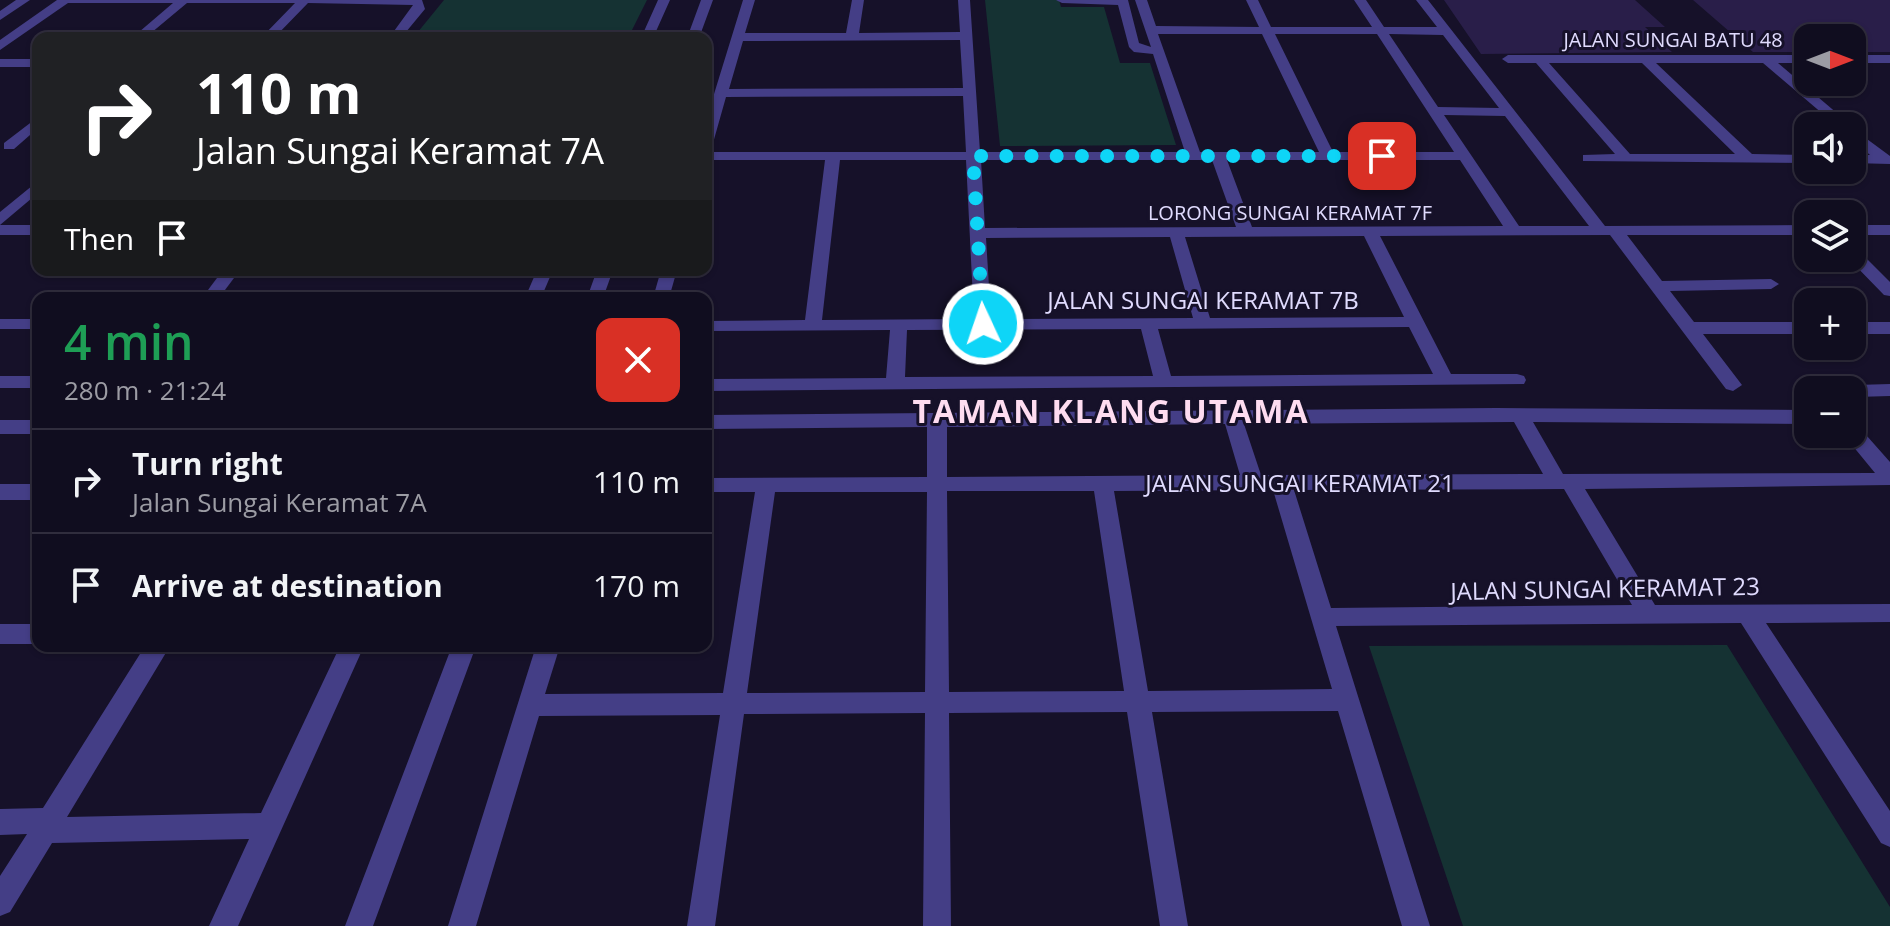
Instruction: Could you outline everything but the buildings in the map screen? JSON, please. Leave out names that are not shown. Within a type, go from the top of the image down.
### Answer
[{"type":"street","points":[[0,46],[64,0],[411,0],[419,3],[419,9],[400,32]]},
{"type":"street","points":[[145,32],[184,0]]},
{"type":"street","points":[[273,32],[305,0]]},
{"type":"street","points":[[650,32],[664,0]]},
{"type":"street","points":[[695,32],[707,0]]},
{"type":"street","points":[[712,123],[749,0]]},
{"type":"street","points":[[852,36],[858,0]]},
{"type":"street","points":[[964,0],[983,324]]},
{"type":"street","points":[[1062,0],[1123,1],[1133,44],[1138,49],[1158,51]]},
{"type":"street","points":[[1141,0],[1194,156]]},
{"type":"street","points":[[1252,0],[1328,156]]},
{"type":"street","points":[[1360,0],[1514,231]]},
{"type":"street","points":[[1422,0],[1510,112],[1657,286],[1733,385]]},
{"type":"street","points":[[0,7],[19,4]]},
{"type":"street","points":[[0,16],[19,4]]},
{"type":"street","points":[[1151,30],[1447,31]]},
{"type":"street","points":[[738,37],[966,36]]},
{"type":"street","name":"JALAN SUNGAI BATU 48","points":[[1508,59],[1794,59]]},
{"type":"street","points":[[1539,59],[1626,158]]},
{"type":"street","points":[[1645,59],[1748,159]]},
{"type":"street","points":[[1766,59],[1828,112]]},
{"type":"street","points":[[1866,59],[1890,59]]},
{"type":"street","points":[[0,63],[32,63]]},
{"type":"street","points":[[721,93],[969,92]]},
{"type":"street","points":[[1433,111],[1510,112]]},
{"type":"street","points":[[4,146],[32,125]]},
{"type":"street","points":[[1866,143],[1887,160]]},
{"type":"street","points":[[4,146],[32,146]]},
{"type":"street","points":[[712,156],[1463,156]]},
{"type":"street","points":[[813,325],[833,156]]},
{"type":"street","points":[[1218,156],[1246,232]]},
{"type":"street","points":[[1588,158],[1794,159]]},
{"type":"street","points":[[1866,159],[1887,160]]},
{"type":"street","points":[[0,220],[32,191]]},
{"type":"street","points":[[0,230],[32,230]]},
{"type":"street","name":"LORONG SUNGAI KERAMAT 7F","points":[[979,233],[1794,230]]},
{"type":"street","points":[[1866,230],[1890,230]]},
{"type":"street","points":[[1369,231],[1445,380]]},
{"type":"street","points":[[1176,232],[1203,323]]},
{"type":"street","points":[[1866,267],[1890,291]]},
{"type":"street","points":[[215,292],[227,276]]},
{"type":"street","points":[[1657,286],[1771,284]]},
{"type":"street","name":"JALAN SUNGAI KERAMAT 7B","points":[[712,326],[1413,322]]},
{"type":"street","points":[[1148,323],[1164,383]]},
{"type":"street","points":[[0,324],[32,324]]},
{"type":"street","points":[[895,384],[899,325]]},
{"type":"street","points":[[1690,328],[1794,328]]},
{"type":"street","points":[[1866,328],[1890,328]]},
{"type":"street","points":[[712,385],[1517,380]]},
{"type":"street","points":[[0,382],[32,382]]},
{"type":"street","points":[[1866,391],[1890,390]]},
{"type":"street","points":[[1520,416],[1648,613]]},
{"type":"street","points":[[1232,417],[1253,483]]},
{"type":"street","points":[[712,422],[1232,417],[1794,417]]},
{"type":"street","points":[[937,419],[937,926]]},
{"type":"street","points":[[0,427],[32,427]]},
{"type":"street","points":[[1866,448],[1886,471],[1886,484]]},
{"type":"street","name":"JALAN SUNGAI KERAMAT 21","points":[[712,485],[1564,481],[1886,484]]},
{"type":"street","points":[[1281,482],[1416,926]]},
{"type":"street","points":[[1103,483],[1174,926]]},
{"type":"street","points":[[701,926],[766,485]]},
{"type":"street","points":[[0,492],[32,492]]},
{"type":"street","points":[[1746,612],[1890,834]]},
{"type":"street","name":"JALAN SUNGAI KERAMAT 23","points":[[1321,617],[1890,613]]},
{"type":"street","points":[[0,634],[32,634]]},
{"type":"street","points":[[0,902],[154,652]]},
{"type":"street","points":[[223,926],[349,652]]},
{"type":"street","points":[[359,926],[462,652]]},
{"type":"street","points":[[462,926],[546,652]]},
{"type":"street","points":[[530,705],[1347,700]]},
{"type":"street","points":[[0,822],[47,826],[269,826]]},
{"type":"green space","points":[[444,0],[647,0],[631,32],[418,32]]},
{"type":"green space","points":[[985,0],[1059,0],[1061,7],[1104,7],[1120,63],[1150,63],[1176,145],[1000,146]]},
{"type":"green space","points":[[1727,645],[1890,907],[1890,926],[1463,926],[1369,646]]},
{"type":"district","name":"TAMAN KLANG UTAMA","points":[[1111,410]]},
{"type":"route","points":[[983,324],[973,156],[1382,156]]}]
